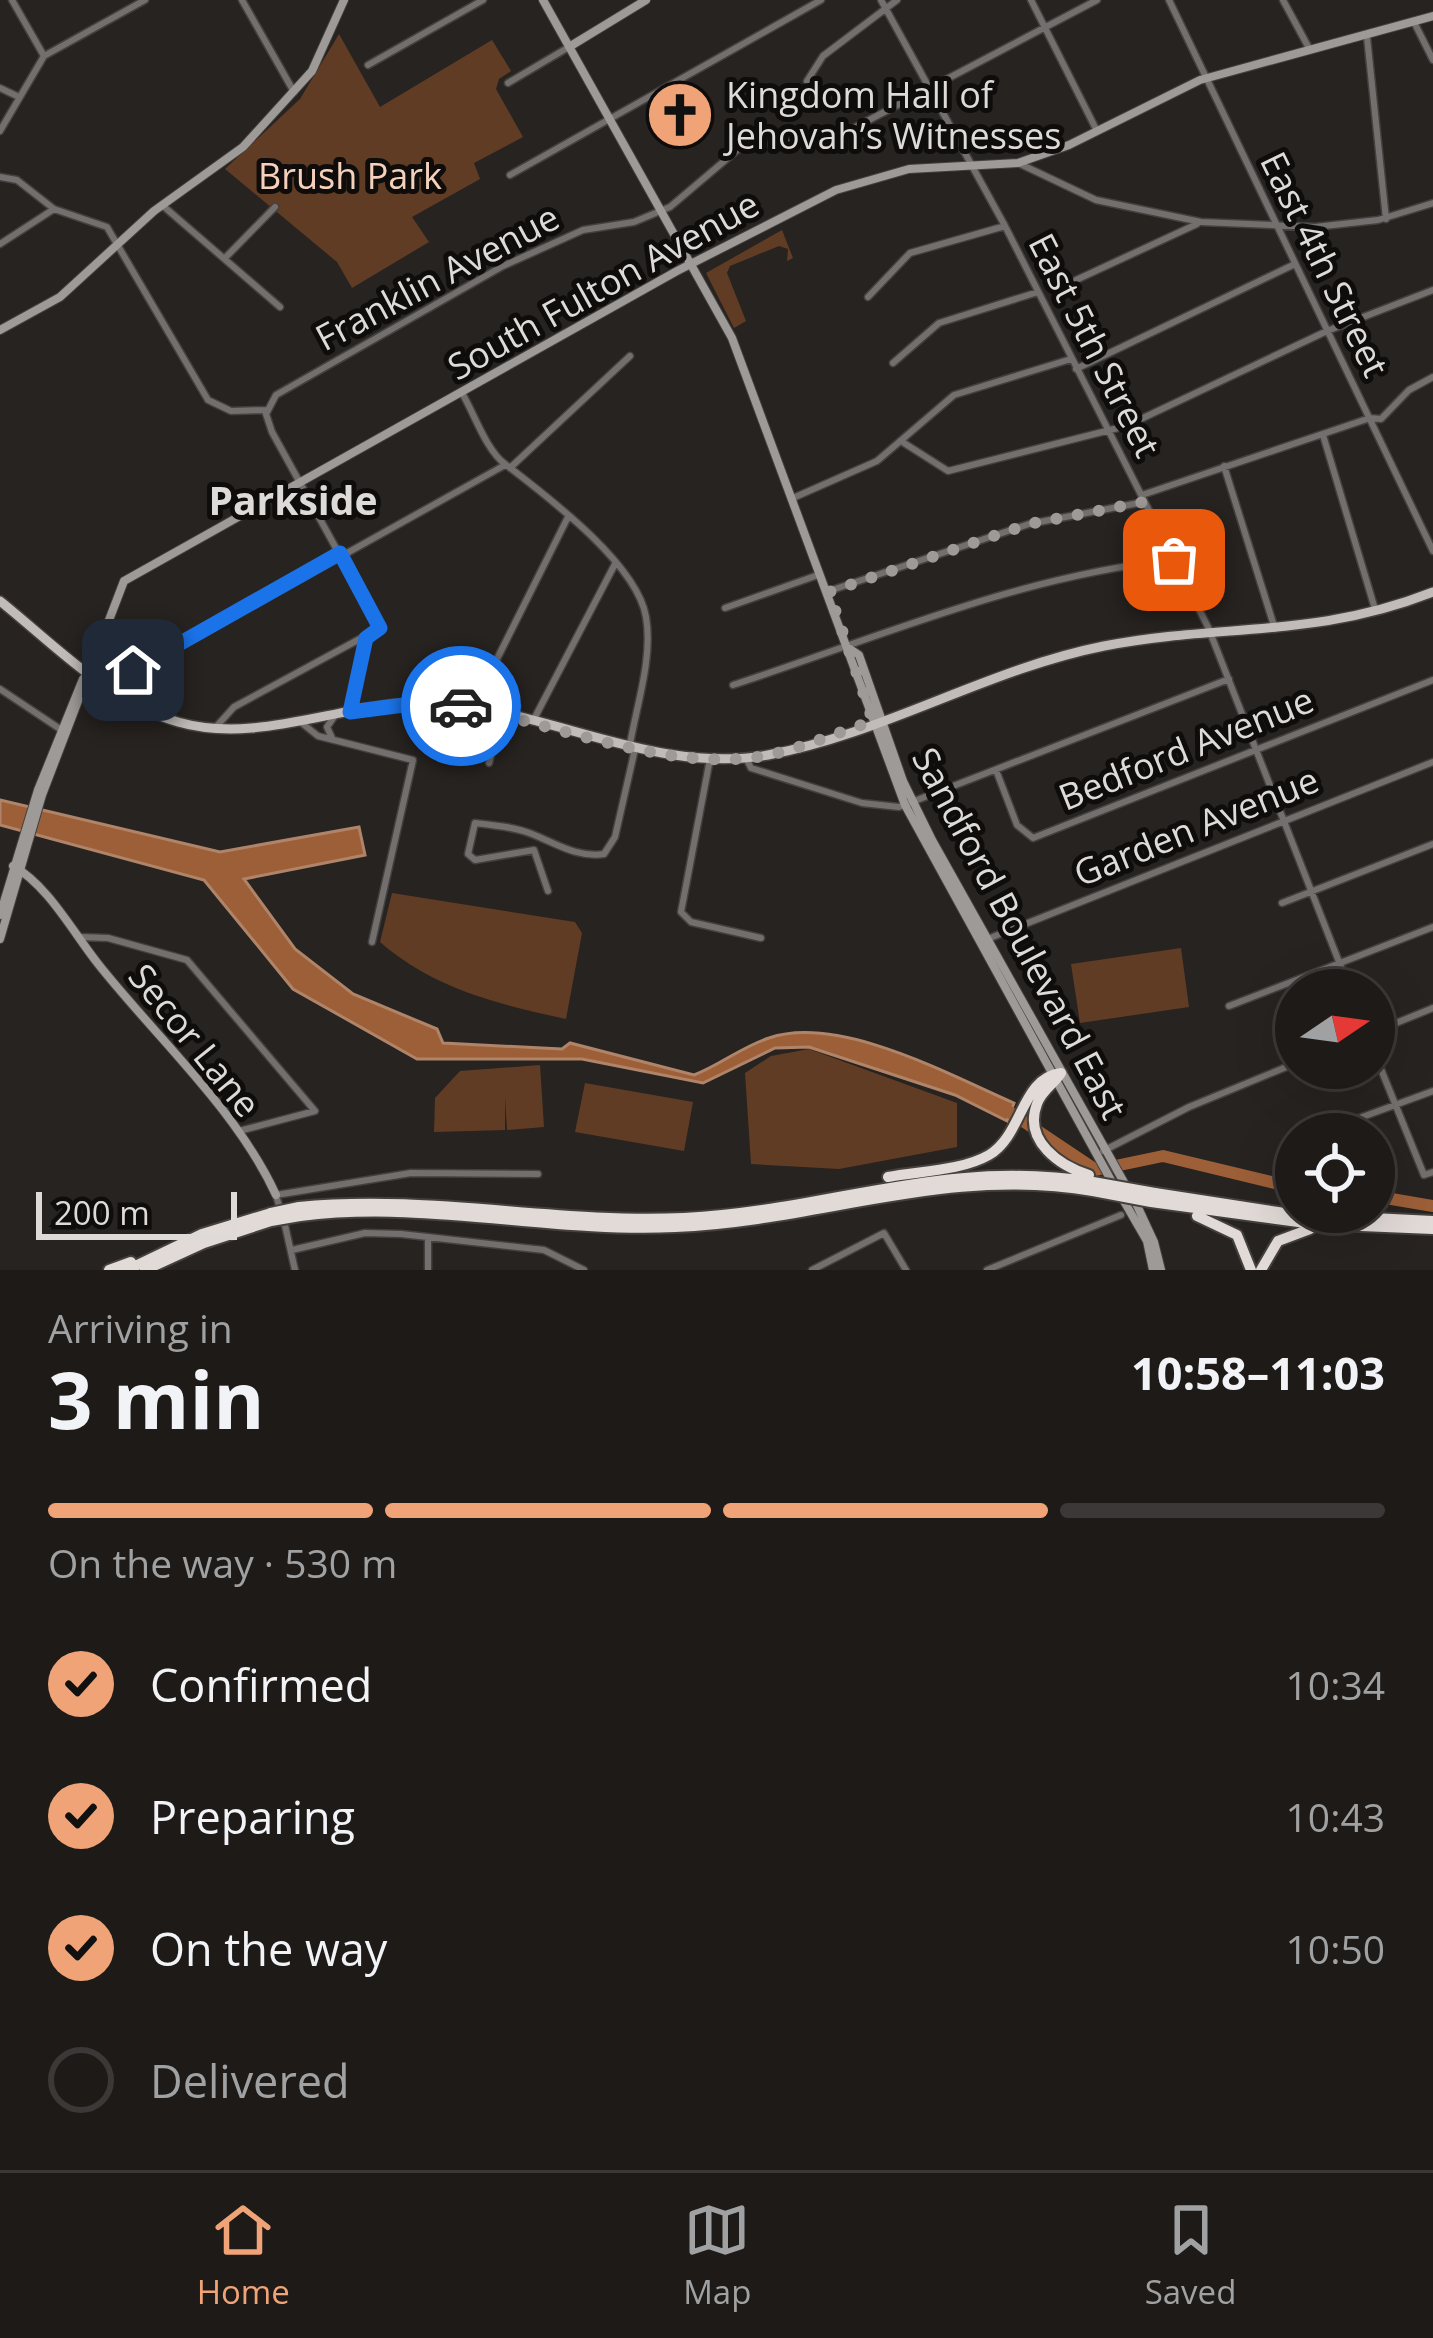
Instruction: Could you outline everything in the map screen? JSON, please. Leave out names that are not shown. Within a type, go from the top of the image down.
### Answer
[{"type":"highway","points":[[781,1207],[982,1158],[1016,1128],[1055,1077]]},
{"type":"highway","points":[[1033,1100],[1043,1147],[1063,1165],[1153,1197],[1433,1225]]},
{"type":"highway","points":[[109,1270],[271,1217],[300,1212],[436,1205],[638,1219],[781,1207],[950,1176],[1035,1175],[1102,1181]]},
{"type":"highway","points":[[300,1212],[404,1212],[676,1227],[763,1219],[953,1184],[1102,1181]]},
{"type":"highway","points":[[1153,1197],[1231,1230],[1247,1249],[1251,1270]]},
{"type":"highway","points":[[1166,1204],[1275,1218]]},
{"type":"highway","points":[[146,1270],[271,1217]]},
{"type":"highway","points":[[1395,1226],[1433,1225]]},
{"type":"highway","points":[[1261,1270],[1270,1249],[1286,1235],[1301,1233]]},
{"type":"highway","points":[[127,1270],[157,1254]]},
{"type":"main road","points":[[0,601],[105,688],[165,717],[215,728],[427,702],[710,759],[746,758],[1090,649],[1275,631],[1376,612],[1433,592]]},
{"type":"street","points":[[12,0],[44,56]]},
{"type":"street","points":[[0,131],[44,56],[145,0]]},
{"type":"street","points":[[242,0],[294,92]]},
{"type":"street","points":[[0,330],[60,297],[162,206],[243,147],[321,56],[344,0]]},
{"type":"street","points":[[368,65],[483,0]]},
{"type":"street","name":"Sandford Boulevard East","points":[[543,0],[732,338],[850,649],[859,656],[909,804],[1055,1077],[1102,1154],[1102,1181],[1147,1241],[1157,1270]]},
{"type":"street","points":[[508,83],[646,0]]},
{"type":"street","points":[[510,175],[821,0]]},
{"type":"street","points":[[807,81],[823,56],[883,4],[897,0]]},
{"type":"street","points":[[1031,0],[1097,131]]},
{"type":"street","name":"Franklin Avenue","points":[[267,410],[277,395],[469,282],[583,230],[660,212],[742,146],[831,140],[1097,0]]},
{"type":"street","name":"East 4th Street","points":[[1169,0],[1433,551]]},
{"type":"street","points":[[1283,0],[1310,50]]},
{"type":"street","name":"East 5th Street","points":[[883,4],[1005,226],[1212,635],[1342,969]]},
{"type":"street","name":"South Fulton Avenue","points":[[16,867],[120,584],[690,266],[863,180],[909,169],[1018,163],[1207,77],[1433,16]]},
{"type":"street","points":[[1414,24],[1433,60]]},
{"type":"street","points":[[1367,37],[1386,218]]},
{"type":"street","points":[[0,88],[19,97]]},
{"type":"street","points":[[1018,163],[1096,200],[1201,222],[1276,227],[1386,218],[1433,203]]},
{"type":"street","points":[[0,176],[17,180],[54,209],[100,223],[117,236],[208,400],[231,411],[267,410],[272,432],[380,628],[234,707],[215,728]]},
{"type":"street","points":[[162,206],[280,308]]},
{"type":"street","points":[[225,258],[274,207]]},
{"type":"street","points":[[0,244],[46,219],[54,209]]},
{"type":"street","points":[[1076,280],[1201,222]]},
{"type":"street","points":[[868,297],[910,253],[1005,226]]},
{"type":"street","points":[[1076,369],[1294,264]]},
{"type":"street","points":[[904,443],[948,471],[1108,431],[1327,331],[1433,290]]},
{"type":"street","points":[[893,363],[926,331],[946,320],[1038,292]]},
{"type":"street","points":[[105,688],[340,553],[508,466],[630,356]]},
{"type":"street","points":[[793,498],[878,461],[954,395],[1071,359]]},
{"type":"street","points":[[829,592],[1029,524],[1142,499],[1224,466],[1370,418],[1381,419],[1409,390],[1433,377]]},
{"type":"street","points":[[462,393],[508,466],[526,474],[615,564],[640,596],[647,628],[633,745],[612,847],[596,855],[549,845],[533,834],[475,824],[468,854],[484,860],[534,850],[548,891]]},
{"type":"street","points":[[1323,434],[1376,612]]},
{"type":"street","points":[[1224,466],[1275,631]]},
{"type":"street","points":[[472,708],[568,517]]},
{"type":"street","points":[[733,685],[1034,585],[1096,569],[1174,560]]},
{"type":"street","points":[[533,723],[615,564]]},
{"type":"street","points":[[725,608],[822,574]]},
{"type":"street","points":[[350,712],[366,638]]},
{"type":"street","points":[[746,758],[751,768],[862,803],[909,804],[1229,679]]},
{"type":"street","name":"Bedford Avenue","points":[[995,770],[1018,824],[1033,838],[1433,680]]},
{"type":"street","points":[[0,689],[63,731]]},
{"type":"street","points":[[334,740],[327,727],[336,714]]},
{"type":"street","points":[[490,763],[502,715]]},
{"type":"street","points":[[298,720],[308,732],[413,760],[372,941]]},
{"type":"street","points":[[710,759],[681,912],[691,922],[761,938]]},
{"type":"street","name":"Garden Avenue","points":[[983,940],[1433,762]]},
{"type":"street","points":[[1282,903],[1433,844]]},
{"type":"street","points":[[0,915],[16,867]]},
{"type":"street","points":[[0,939],[16,867]]},
{"type":"street","name":"Secor Lane","points":[[16,867],[261,1165],[276,1195],[295,1270]]},
{"type":"street","points":[[1229,1006],[1433,926]]},
{"type":"street","points":[[76,937],[108,938],[187,960],[315,1111],[236,1132]]},
{"type":"street","points":[[1395,1023],[1433,1008]]},
{"type":"street","points":[[1102,1154],[1189,1107],[1275,1072]]},
{"type":"street","points":[[1390,1089],[1429,1173]]},
{"type":"street","points":[[1375,1113],[1433,1091]]},
{"type":"street","points":[[276,1195],[411,1173],[538,1174]]},
{"type":"street","points":[[987,1270],[1121,1215]]},
{"type":"street","points":[[812,1270],[884,1232],[906,1270]]},
{"type":"street","points":[[292,1250],[365,1233],[544,1250],[584,1270]]},
{"type":"street","points":[[428,1238],[428,1270]]},
{"type":"green space","name":"Brush Park","points":[[339,34],[380,107],[492,40],[511,71],[499,79],[496,89],[523,137],[474,163],[480,179],[412,217],[429,242],[352,288],[337,262],[225,169],[300,99]]},
{"type":"green space","points":[[782,230],[793,258],[787,261],[788,249],[779,246],[730,266],[727,273],[746,321],[734,328],[706,273]]},
{"type":"green space","points":[[392,893],[575,922],[582,933],[566,1019],[468,993],[401,958],[380,942]]},
{"type":"green space","points":[[1181,948],[1189,1007],[1080,1023],[1071,964]]},
{"type":"green space","points":[[809,1049],[957,1103],[957,1147],[839,1169],[751,1164],[745,1073],[771,1056]]},
{"type":"green space","points":[[540,1065],[544,1127],[507,1130],[505,1097],[505,1130],[434,1132],[435,1098],[460,1071]]},
{"type":"green space","points":[[585,1083],[693,1102],[684,1151],[575,1132]]},
{"type":"shaded area","points":[[0,800],[220,852],[359,827],[365,855],[244,879],[295,949],[353,994],[437,1029],[443,1043],[562,1049],[570,1043],[694,1075],[769,1038],[828,1034],[894,1051],[1014,1103],[1007,1121],[955,1095],[809,1047],[775,1048],[703,1083],[582,1059],[417,1059],[293,989],[204,880],[0,825]]},
{"type":"waterway","points":[[999,1105],[1096,1170],[1163,1156],[1275,1183]]},
{"type":"waterway","points":[[1395,1200],[1433,1206]]},
{"type":"way so far","points":[[461,706],[678,755],[721,759],[776,753],[873,721],[829,592],[998,532],[1065,514],[1144,502],[1174,560]]},
{"type":"place","name":"Kingdom Hall of Jehovah’s Witnesses","points":[[680,115]]},
{"type":"district","name":"Parkside","points":[[293,499]]},
{"type":"route","points":[[133,670],[340,553],[380,628],[366,638],[350,712],[427,702],[461,706]]}]
